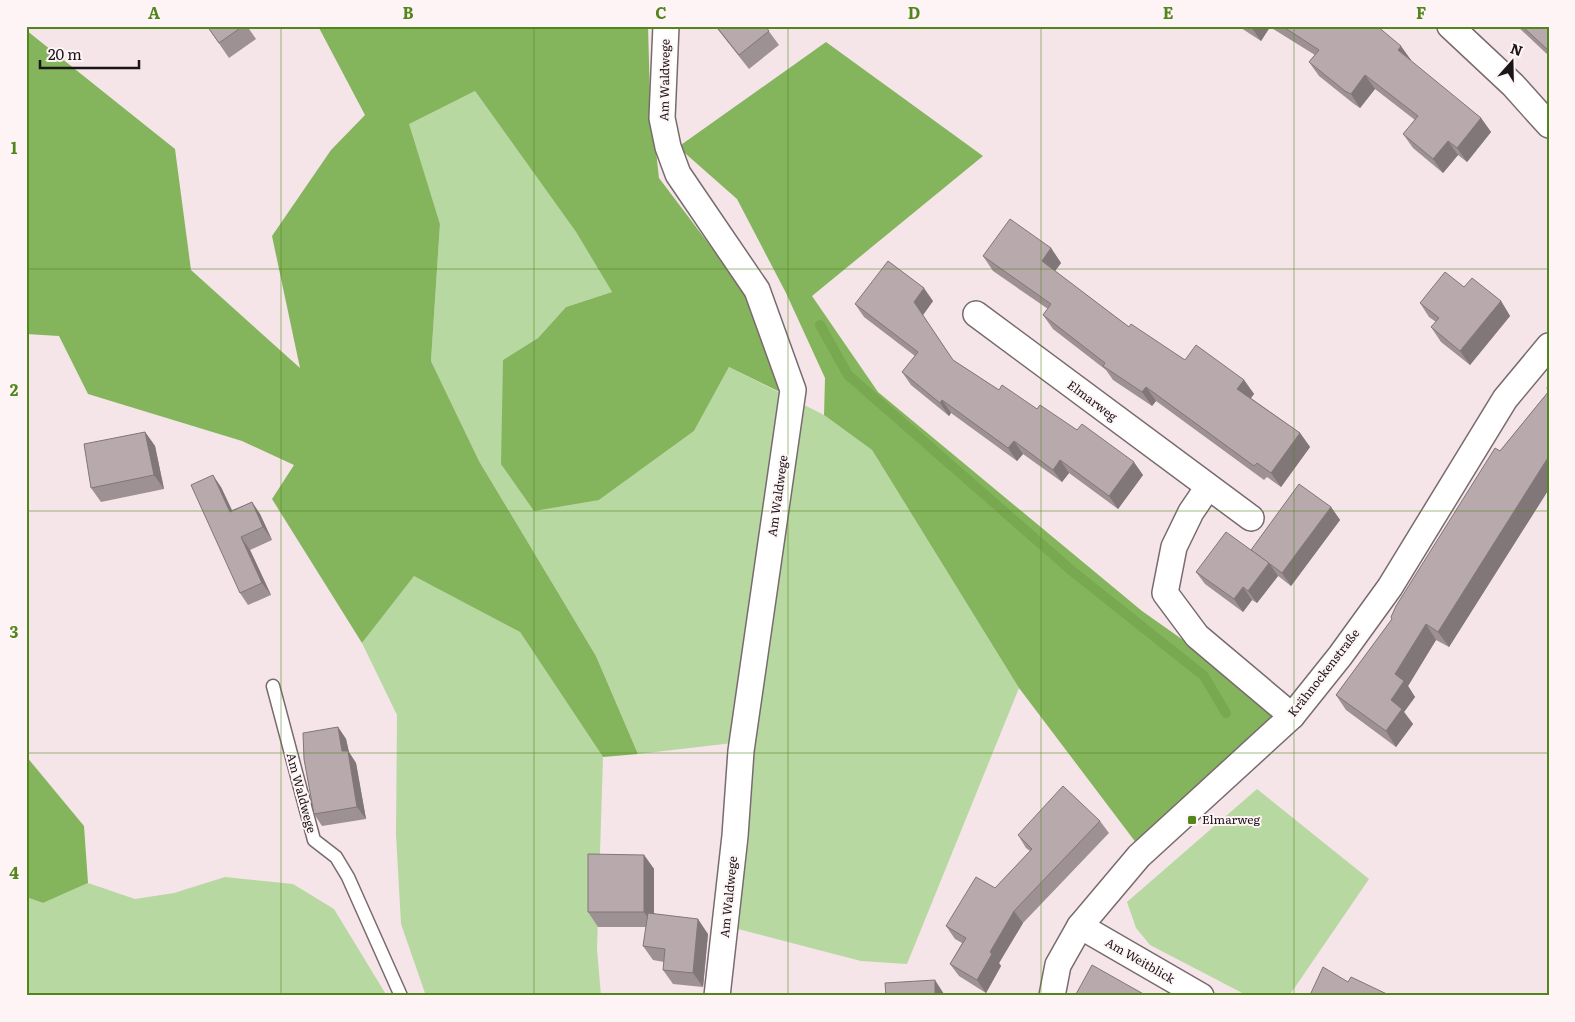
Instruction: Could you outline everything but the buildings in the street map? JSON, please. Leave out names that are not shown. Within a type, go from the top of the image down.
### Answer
[{"type":"street","name":"Am Waldwege","points":[[666,26],[662,118],[668,147],[678,174],[757,290],[793,390],[741,751],[735,836],[717,996]]},
{"type":"street","points":[[1450,26],[1513,85],[1549,124]]},
{"type":"street","name":"Elmarweg","points":[[976,314],[1251,518]]},
{"type":"street","name":"Krähnockenstraße","points":[[1052,996],[1058,966],[1080,926],[1139,856],[1292,716],[1390,587],[1505,399],[1549,346]]},
{"type":"street","points":[[1208,487],[1191,512],[1174,546],[1165,593],[1197,636],[1292,716]]},
{"type":"street","name":"Am Weitblick","points":[[1080,926],[1201,996]]},
{"type":"lane","name":"Am Waldwege","points":[[273,686],[314,840],[336,858],[348,877],[401,996]]},
{"type":"green space","points":[[318,26],[648,26],[650,98],[659,178],[743,289],[784,394],[729,367],[694,431],[599,500],[534,511],[501,464],[503,360],[538,338],[566,307],[612,292],[576,232],[475,91],[409,124],[440,224],[431,361],[479,461],[596,656],[638,754],[603,757],[520,632],[414,576],[362,643],[272,499],[294,465],[242,441],[88,394],[59,336],[26,334],[26,30],[175,149],[191,270],[300,368],[272,236],[331,150],[365,115]]},
{"type":"green space","points":[[826,42],[983,156],[812,296],[878,392],[1142,611],[1186,642],[1279,716],[1140,848],[1019,688],[872,450],[824,415],[825,378],[786,293],[737,199],[678,147]]},
{"type":"green space","points":[[475,91],[576,232],[612,292],[566,307],[538,338],[503,360],[599,500],[694,431],[729,367],[824,415],[872,450],[1019,688],[907,964],[861,961],[738,929],[720,911],[733,743],[638,754],[596,656],[479,461],[431,361],[440,224],[408,123]]},
{"type":"green space","points":[[414,575],[520,632],[603,757],[597,949],[601,996],[426,996],[401,924],[396,834],[397,715],[362,643]]},
{"type":"green space","points":[[26,756],[84,826],[88,883],[43,903],[26,897]]},
{"type":"green space","points":[[1257,789],[1369,879],[1289,996],[1248,996],[1150,945],[1136,928],[1127,902]]},
{"type":"green space","points":[[225,877],[293,884],[334,909],[387,996],[26,996],[26,897],[43,903],[88,883],[135,899],[174,893]]},
{"type":"waterway","points":[[820,325],[848,375],[1072,571],[1204,676],[1226,713]]},
{"type":"place","name":"Elmarweg","points":[[1192,820]]}]
